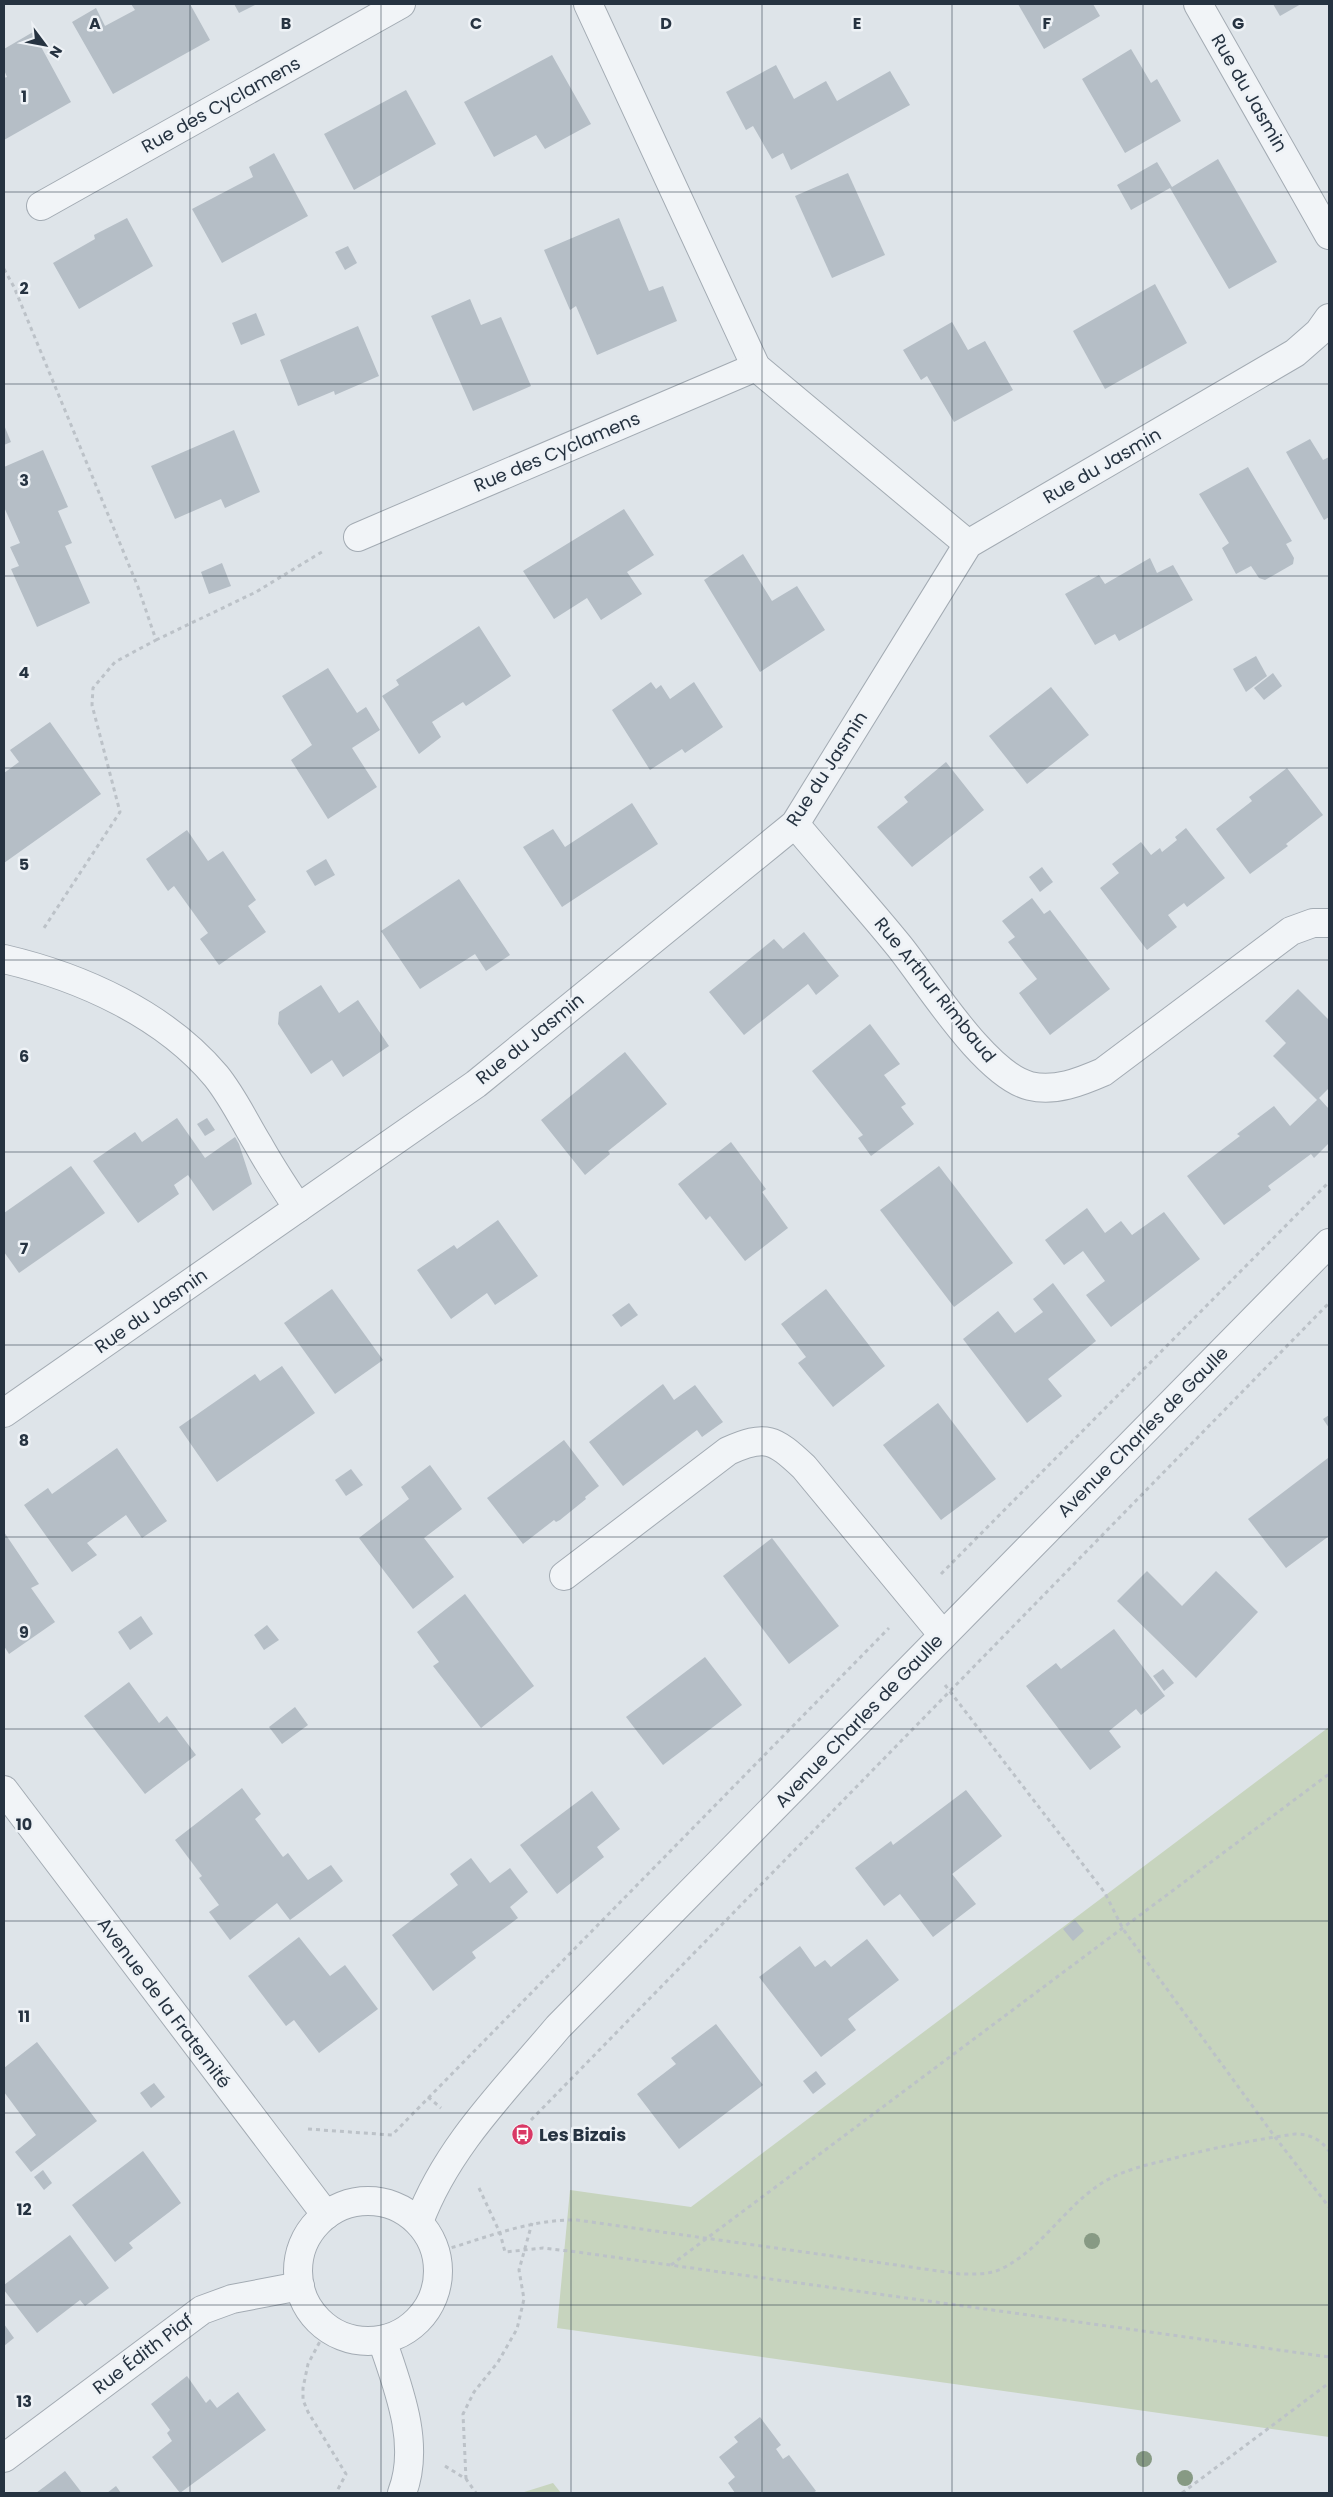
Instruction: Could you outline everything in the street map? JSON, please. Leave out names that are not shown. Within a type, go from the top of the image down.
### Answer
[{"type":"street","name":"Rue des Cyclamens","points":[[40,206],[401,4]]},
{"type":"street","points":[[588,4],[756,368],[968,544]]},
{"type":"street","name":"Rue du Jasmin","points":[[1198,4],[1329,235]]},
{"type":"street","name":"Rue du Jasmin","points":[[4,1412],[476,1084],[795,824],[968,544],[1295,353],[1319,332],[1329,318]]},
{"type":"street","name":"Rue des Cyclamens","points":[[358,537],[756,368]]},
{"type":"street","name":"Rue Arthur Rimbaud","points":[[795,824],[900,946],[974,1043],[1006,1074],[1029,1086],[1047,1088],[1074,1084],[1103,1072],[1291,931],[1313,923],[1329,923]]},
{"type":"street","points":[[11,961],[71,980],[123,1003],[178,1039],[216,1076],[243,1115],[257,1143],[298,1208]]},
{"type":"street","name":"Avenue Charles de Gaulle","points":[[419,2222],[430,2194],[458,2148],[558,2027],[1329,1243]]},
{"type":"street","points":[[564,1576],[728,1451],[750,1441],[768,1440],[786,1450],[804,1467],[943,1635]]},
{"type":"street","name":"Avenue de la Fraternité","points":[[4,1790],[326,2215]]},
{"type":"street","points":[[380,2201],[398,2207],[419,2222],[430,2237],[437,2253],[437,2280],[433,2297],[425,2313],[406,2330],[382,2340],[366,2342],[341,2336],[327,2328],[310,2311],[300,2286],[300,2254],[306,2238],[316,2224],[326,2215],[352,2202],[380,2201]]},
{"type":"street","name":"Rue Édith Piaf","points":[[4,2458],[202,2310],[232,2299],[300,2286]]},
{"type":"street","points":[[382,2340],[401,2396],[406,2422],[409,2452],[408,2478],[402,2493]]},
{"type":"path","points":[[4,269],[14,287],[138,587],[156,640]]},
{"type":"path","points":[[11,961],[51,920],[120,812],[92,705],[93,688],[115,662],[256,592],[321,552],[358,537]]},
{"type":"path","points":[[904,1586],[932,1583],[1329,1182]]},
{"type":"path","points":[[530,2121],[1329,1303]]},
{"type":"path","points":[[273,2147],[297,2128],[392,2135],[891,1625],[950,1691],[1105,1893],[1123,1929],[1275,2137],[1329,2207]]},
{"type":"path","points":[[671,2265],[1329,1774]]},
{"type":"path","points":[[437,2253],[532,2223],[553,2220],[577,2220],[950,2272],[980,2274],[1001,2269],[1025,2252],[1089,2193],[1112,2177],[1138,2167],[1206,2149],[1275,2137],[1306,2134],[1323,2144],[1329,2151]]},
{"type":"path","points":[[478,2183],[479,2193],[500,2233],[505,2252],[543,2248],[1329,2357]]},
{"type":"path","points":[[466,2479],[463,2414],[474,2392],[498,2362],[517,2329],[524,2300],[519,2270],[532,2223]]},
{"type":"path","points":[[327,2328],[308,2364],[303,2388],[303,2400],[308,2412],[346,2474],[341,2487],[336,2493]]},
{"type":"path","points":[[1182,2493],[1329,2383]]},
{"type":"green space","points":[[1329,1727],[1329,2437],[557,2328],[570,2190],[691,2207]]},
{"type":"green space","points":[[553,2483],[561,2493],[521,2493]]},
{"type":"building","points":[[131,4],[190,4],[210,40],[113,94],[72,22],[96,8],[105,26],[135,10]]},
{"type":"building","points":[[234,4],[257,4],[239,13]]},
{"type":"building","points":[[1018,4],[1093,4],[1100,16],[1044,49]]},
{"type":"building","points":[[1273,4],[1301,4],[1280,16]]},
{"type":"building","points":[[33,32],[71,102],[4,140],[4,78],[7,77],[4,70],[4,49]]},
{"type":"building","points":[[1131,49],[1151,83],[1157,79],[1181,121],[1125,153],[1082,79]]},
{"type":"building","points":[[552,55],[591,124],[545,149],[536,135],[494,157],[464,102]]},
{"type":"building","points":[[776,65],[794,99],[826,81],[837,101],[890,71],[910,105],[791,170],[783,153],[772,159],[753,126],[746,130],[726,92]]},
{"type":"building","points":[[406,90],[436,144],[354,190],[324,134]]},
{"type":"building","points":[[274,153],[308,216],[222,263],[192,209],[253,177],[249,167]]},
{"type":"building","points":[[1218,159],[1277,262],[1229,289],[1170,188],[1131,210],[1117,185],[1157,162],[1172,187]]},
{"type":"building","points":[[848,173],[885,255],[832,278],[795,196]]},
{"type":"building","points":[[127,218],[153,266],[79,309],[53,263],[95,239],[94,235]]},
{"type":"building","points":[[619,218],[649,291],[663,286],[677,321],[597,355],[576,306],[570,310],[544,250]]},
{"type":"building","points":[[348,246],[357,263],[345,270],[335,252]]},
{"type":"building","points":[[1155,284],[1187,343],[1105,389],[1073,331]]},
{"type":"building","points":[[470,299],[481,325],[501,317],[531,386],[473,411],[431,316]]},
{"type":"building","points":[[256,313],[265,335],[241,345],[232,323]]},
{"type":"building","points":[[952,322],[968,350],[985,341],[1013,390],[954,422],[927,376],[921,380],[903,350]]},
{"type":"building","points":[[358,326],[379,376],[335,395],[334,391],[298,406],[280,360]]},
{"type":"building","points":[[4,425],[11,442],[4,445]]},
{"type":"building","points":[[234,430],[260,492],[225,508],[221,499],[175,519],[151,466]]},
{"type":"building","points":[[1310,439],[1323,460],[1329,457],[1329,517],[1324,520],[1286,452]]},
{"type":"building","points":[[43,450],[68,507],[58,511],[72,543],[65,546],[90,603],[37,627],[11,569],[19,566],[10,547],[20,543],[4,507],[4,467]]},
{"type":"building","points":[[1248,467],[1292,541],[1286,544],[1294,558],[1293,564],[1265,580],[1259,578],[1251,566],[1236,574],[1222,548],[1229,543],[1199,494]]},
{"type":"building","points":[[624,509],[654,555],[627,572],[642,594],[601,620],[587,598],[554,619],[523,571]]},
{"type":"building","points":[[743,554],[772,601],[797,586],[825,630],[760,672],[704,580]]},
{"type":"building","points":[[1150,558],[1157,573],[1173,565],[1193,600],[1119,641],[1115,634],[1095,645],[1065,594],[1099,575],[1105,584]]},
{"type":"building","points":[[222,563],[231,586],[209,594],[201,572]]},
{"type":"building","points":[[479,626],[511,676],[466,706],[463,702],[432,722],[441,737],[419,754],[382,696],[399,685],[396,680]]},
{"type":"building","points":[[1256,656],[1267,676],[1246,692],[1233,669]]},
{"type":"building","points":[[328,668],[357,713],[366,707],[380,730],[352,748],[377,787],[328,819],[291,760],[312,745],[282,696]]},
{"type":"building","points":[[1273,673],[1282,686],[1264,700],[1254,688]]},
{"type":"building","points":[[651,682],[656,689],[661,685],[670,699],[694,682],[723,727],[685,753],[682,749],[650,770],[612,710]]},
{"type":"building","points":[[1051,687],[1089,735],[1027,784],[989,736]]},
{"type":"building","points":[[50,722],[101,794],[4,863],[4,773],[19,762],[10,750]]},
{"type":"building","points":[[946,762],[984,810],[912,867],[877,827],[908,802],[904,797]]},
{"type":"building","points":[[1287,768],[1323,815],[1286,844],[1288,846],[1250,874],[1216,829],[1252,801],[1249,797]]},
{"type":"building","points":[[632,803],[658,844],[562,907],[523,847],[553,829],[565,847]]},
{"type":"building","points":[[1186,828],[1225,878],[1187,907],[1184,903],[1168,915],[1177,927],[1147,950],[1100,888],[1119,873],[1112,864],[1141,842],[1151,855],[1160,848],[1162,852],[1177,840],[1175,837]]},
{"type":"building","points":[[187,830],[208,861],[223,851],[256,900],[248,906],[266,932],[219,965],[200,939],[208,933],[174,886],[168,891],[146,859]]},
{"type":"building","points":[[326,859],[335,875],[315,886],[306,871]]},
{"type":"building","points":[[1042,867],[1053,882],[1040,892],[1029,877]]},
{"type":"building","points":[[459,879],[510,955],[486,971],[475,954],[420,989],[381,931]]},
{"type":"building","points":[[1032,898],[1044,914],[1050,910],[1110,989],[1050,1035],[1019,993],[1037,979],[1008,942],[1015,937],[1002,921]]},
{"type":"building","points":[[804,932],[839,976],[816,995],[808,984],[744,1035],[709,992],[774,939],[783,949]]},
{"type":"building","points":[[321,985],[339,1013],[358,1000],[389,1046],[343,1077],[332,1060],[311,1074],[278,1024],[279,1012]]},
{"type":"building","points":[[1298,989],[1329,1020],[1329,1088],[1319,1098],[1329,1109],[1329,1143],[1314,1158],[1311,1154],[1268,1186],[1271,1190],[1224,1225],[1187,1176],[1240,1136],[1237,1134],[1274,1106],[1290,1126],[1317,1100],[1273,1056],[1286,1043],[1265,1021]]},
{"type":"building","points":[[870,1024],[900,1064],[884,1075],[906,1104],[901,1107],[914,1124],[871,1156],[858,1138],[863,1135],[812,1071]]},
{"type":"building","points":[[625,1052],[667,1104],[608,1151],[610,1154],[585,1175],[541,1120]]},
{"type":"building","points":[[177,1118],[205,1158],[235,1137],[252,1184],[213,1211],[188,1175],[174,1185],[179,1194],[138,1223],[93,1161],[135,1132],[142,1142]]},
{"type":"building","points":[[207,1118],[215,1130],[205,1136],[197,1124]]},
{"type":"building","points":[[731,1142],[766,1189],[762,1192],[788,1228],[745,1261],[710,1216],[706,1220],[678,1184]]},
{"type":"building","points":[[71,1166],[105,1213],[19,1273],[4,1252],[4,1213]]},
{"type":"building","points":[[939,1166],[1013,1263],[954,1307],[880,1210]]},
{"type":"building","points":[[1087,1208],[1105,1233],[1121,1221],[1132,1235],[1164,1212],[1200,1259],[1111,1327],[1086,1295],[1105,1281],[1083,1251],[1064,1265],[1045,1240]]},
{"type":"building","points":[[498,1220],[538,1276],[495,1305],[487,1293],[451,1319],[417,1270],[454,1245],[457,1249]]},
{"type":"building","points":[[1053,1283],[1096,1341],[1048,1379],[1062,1396],[1027,1423],[963,1339],[998,1311],[1015,1333],[1043,1312],[1033,1299]]},
{"type":"building","points":[[332,1289],[383,1360],[335,1394],[284,1323]]},
{"type":"building","points":[[826,1289],[885,1366],[833,1407],[798,1363],[806,1357],[781,1324]]},
{"type":"building","points":[[629,1303],[638,1315],[621,1327],[612,1315]]},
{"type":"building","points":[[282,1366],[315,1413],[217,1482],[179,1427],[255,1374],[260,1381]]},
{"type":"building","points":[[663,1384],[674,1400],[695,1385],[723,1422],[702,1437],[697,1430],[623,1486],[589,1442]]},
{"type":"building","points":[[938,1403],[996,1479],[941,1520],[883,1445]]},
{"type":"building","points":[[1329,1415],[1329,1428],[1323,1419]]},
{"type":"building","points":[[564,1440],[599,1486],[560,1520],[556,1522],[554,1520],[523,1544],[487,1498]]},
{"type":"building","points":[[117,1448],[167,1521],[142,1538],[126,1515],[87,1543],[97,1555],[72,1572],[24,1505],[48,1488],[52,1494]]},
{"type":"building","points":[[1328,1458],[1329,1536],[1286,1568],[1248,1519]]},
{"type":"building","points":[[430,1465],[462,1509],[424,1538],[454,1577],[413,1609],[359,1538],[409,1499],[401,1487]]},
{"type":"building","points":[[351,1469],[363,1485],[346,1496],[335,1480]]},
{"type":"building","points":[[4,1532],[39,1584],[31,1588],[55,1622],[9,1654],[4,1646]]},
{"type":"building","points":[[772,1538],[839,1626],[789,1664],[723,1576]]},
{"type":"building","points":[[1147,1571],[1182,1606],[1216,1571],[1258,1612],[1196,1678],[1117,1601]]},
{"type":"building","points":[[465,1594],[534,1686],[481,1728],[433,1666],[439,1662],[417,1632]]},
{"type":"building","points":[[141,1616],[153,1634],[130,1650],[118,1632]]},
{"type":"building","points":[[267,1625],[279,1640],[264,1650],[254,1635]]},
{"type":"building","points":[[1114,1629],[1165,1696],[1141,1715],[1136,1709],[1109,1731],[1121,1747],[1090,1770],[1026,1686],[1056,1663],[1061,1669]]},
{"type":"building","points":[[705,1657],[742,1705],[663,1765],[626,1717]]},
{"type":"building","points":[[1163,1669],[1174,1683],[1164,1691],[1153,1676]]},
{"type":"building","points":[[129,1682],[159,1723],[167,1716],[196,1755],[145,1794],[84,1716]]},
{"type":"building","points":[[295,1707],[308,1725],[282,1744],[269,1727]]},
{"type":"building","points":[[242,1788],[261,1814],[255,1819],[283,1857],[288,1853],[308,1880],[331,1865],[343,1881],[290,1920],[277,1903],[230,1940],[209,1912],[219,1905],[199,1878],[202,1876],[175,1840]]},
{"type":"building","points":[[966,1790],[1002,1836],[952,1874],[976,1904],[933,1937],[900,1894],[884,1906],[855,1868],[891,1841],[893,1845]]},
{"type":"building","points":[[592,1791],[620,1829],[597,1847],[604,1857],[557,1894],[520,1845]]},
{"type":"building","points":[[471,1858],[490,1883],[510,1868],[528,1892],[510,1907],[518,1918],[472,1952],[476,1958],[433,1991],[392,1935],[458,1885],[450,1874]]},
{"type":"building","points":[[1075,1920],[1084,1931],[1073,1941],[1063,1929]]},
{"type":"building","points":[[299,1937],[330,1976],[345,1965],[378,2009],[319,2053],[294,2020],[286,2026],[248,1976]]},
{"type":"building","points":[[867,1939],[899,1980],[848,2019],[856,2030],[821,2057],[759,1977],[800,1946],[815,1967],[825,1960],[831,1967]]},
{"type":"building","points":[[716,2024],[763,2085],[679,2149],[637,2094],[676,2064],[671,2058]]},
{"type":"building","points":[[37,2042],[97,2121],[31,2172],[15,2152],[36,2135],[4,2092],[4,2068]]},
{"type":"building","points":[[816,2071],[826,2084],[813,2094],[803,2081]]},
{"type":"building","points":[[154,2083],[165,2097],[151,2108],[140,2093]]},
{"type":"building","points":[[143,2151],[181,2203],[129,2243],[133,2248],[115,2262],[72,2205]]},
{"type":"building","points":[[43,2170],[52,2183],[44,2190],[34,2177]]},
{"type":"building","points":[[70,2235],[109,2288],[85,2306],[80,2300],[37,2333],[4,2290],[4,2285]]},
{"type":"building","points":[[4,2324],[14,2338],[4,2346]]},
{"type":"building","points":[[187,2376],[206,2403],[210,2399],[217,2408],[238,2392],[266,2430],[180,2493],[152,2457],[172,2441],[167,2433],[170,2430],[151,2404]]},
{"type":"building","points":[[760,2417],[781,2445],[776,2449],[783,2459],[789,2455],[816,2491],[813,2493],[735,2493],[728,2483],[735,2477],[719,2457],[738,2442],[734,2437]]},
{"type":"building","points":[[65,2471],[82,2493],[36,2493],[48,2484]]},
{"type":"building","points":[[116,2486],[121,2493],[107,2493]]},
{"type":"place","name":"Les Bizais","points":[[523,2135]]}]
